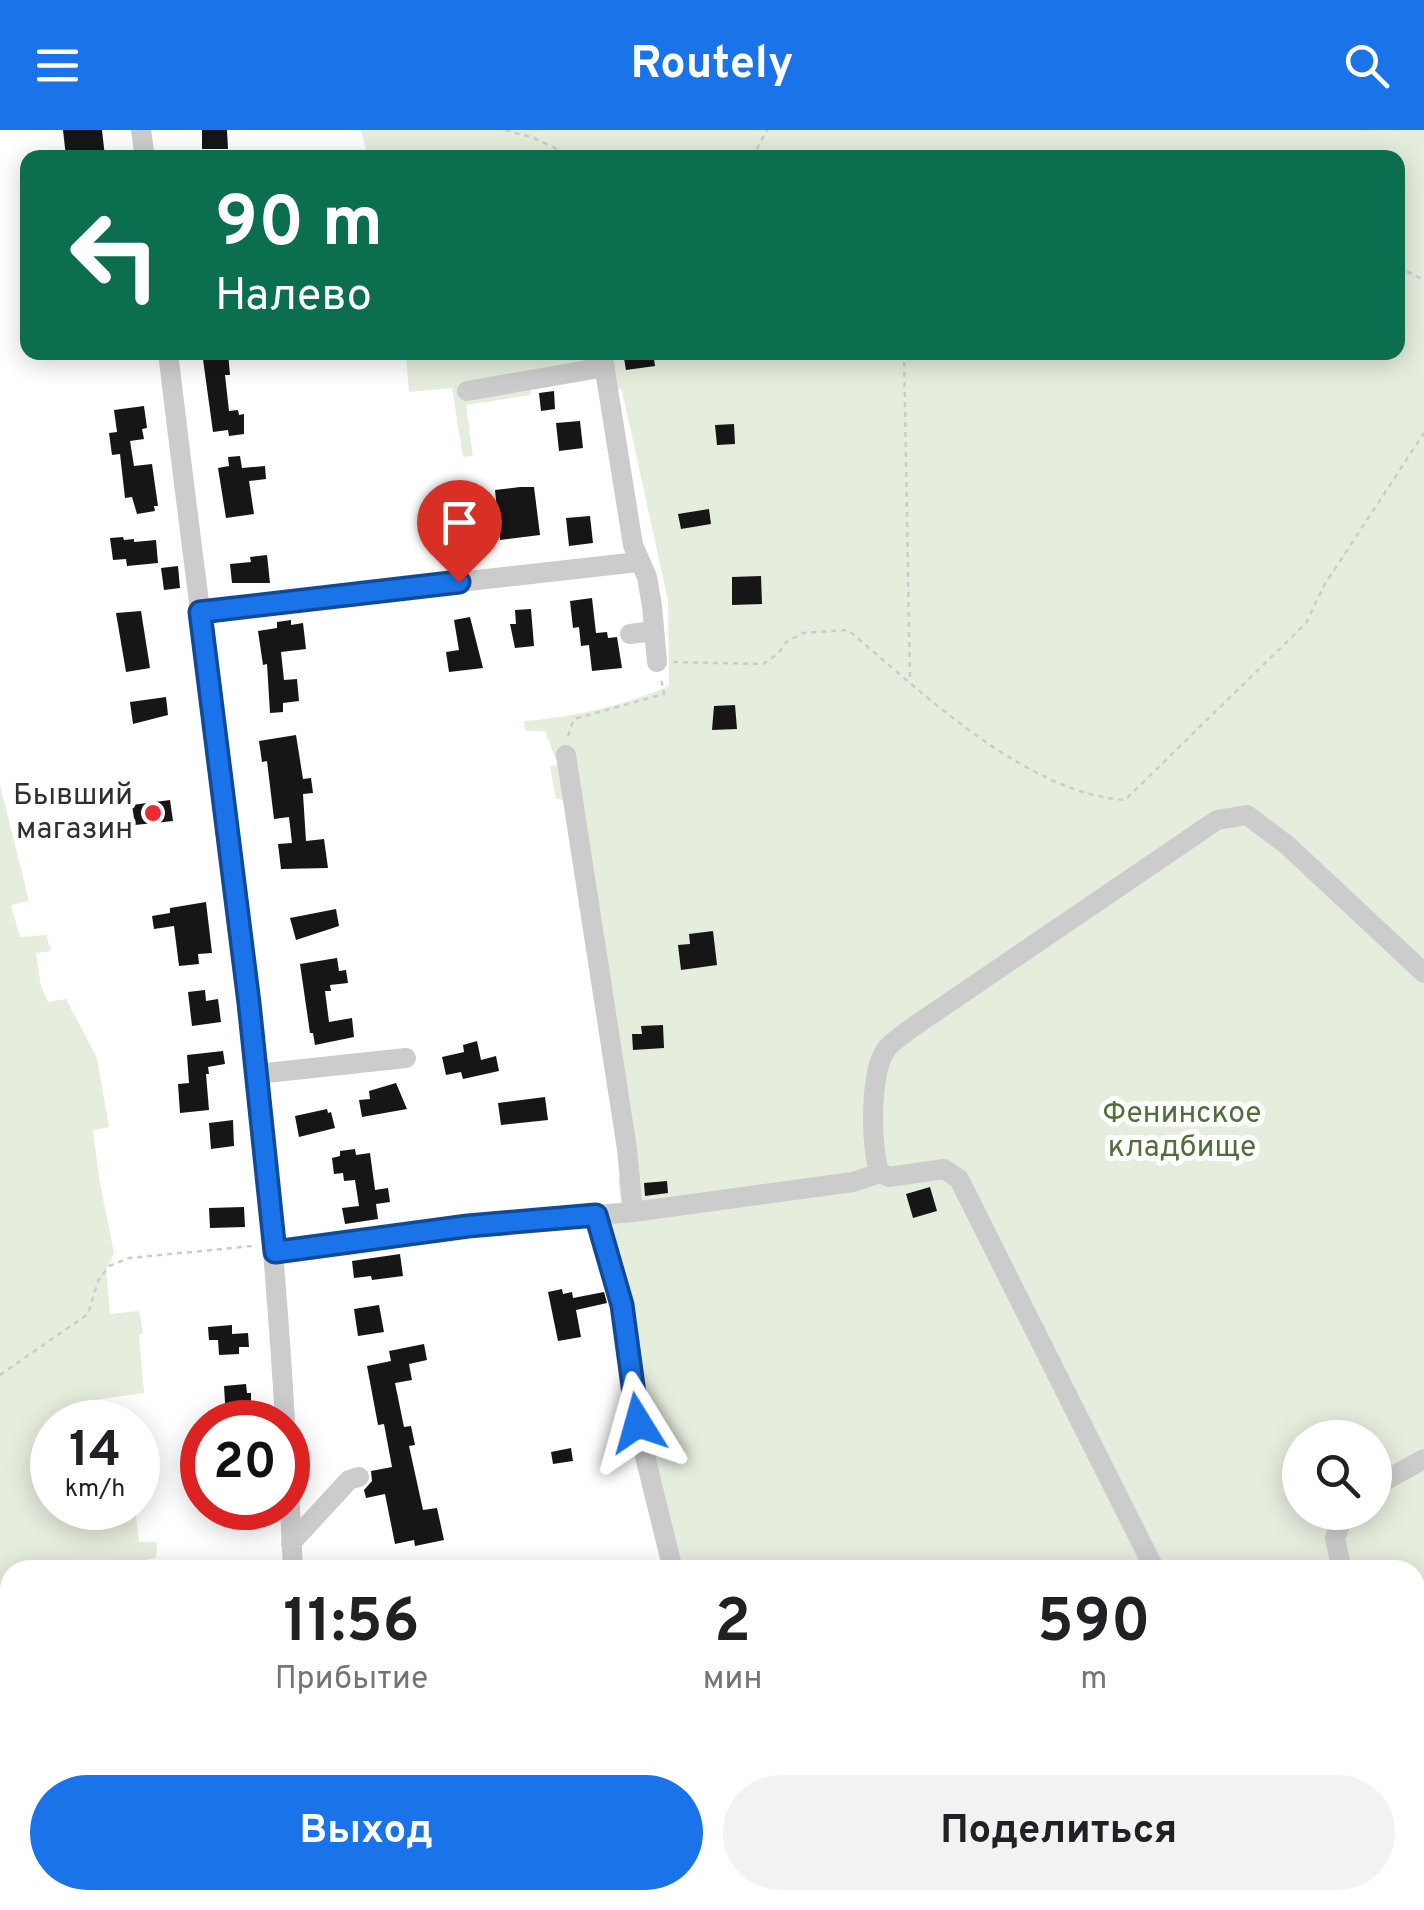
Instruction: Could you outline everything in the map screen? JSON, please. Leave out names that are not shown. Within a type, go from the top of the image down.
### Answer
[{"type":"street","points":[[169,360],[257,1074],[275,1248],[284,1400]]},
{"type":"street","points":[[466,391],[603,360],[638,562],[647,577],[658,662]]},
{"type":"street","points":[[200,612],[638,562]]},
{"type":"street","points":[[630,634],[654,631]]},
{"type":"street","points":[[566,755],[627,1149],[633,1212]]},
{"type":"street","points":[[1150,1560],[958,1179],[944,1169],[889,1178],[880,1173],[874,1157],[876,1086],[884,1052],[910,1029],[1217,820],[1247,814],[1287,845],[1424,973]]},
{"type":"street","points":[[257,1074],[406,1058]]},
{"type":"street","points":[[275,1248],[633,1212],[863,1181],[880,1173]]},
{"type":"street","points":[[596,1215],[622,1305],[642,1444],[671,1560]]},
{"type":"street","points":[[1392,1477],[1424,1460]]},
{"type":"street","points":[[292,1543],[334,1498],[360,1485]]},
{"type":"street","points":[[291,1530],[293,1560]]},
{"type":"street","points":[[1339,1530],[1336,1538],[1340,1560]]},
{"type":"path","points":[[505,130],[559,150]]},
{"type":"path","points":[[904,360],[910,684]]},
{"type":"path","points":[[566,755],[574,719],[664,694],[658,662],[763,664],[780,652],[786,642],[803,633],[848,630],[910,684],[1020,764],[1101,798],[1124,800],[1306,623],[1325,584],[1424,433]]},
{"type":"path","points":[[0,1375],[88,1314],[98,1281],[109,1266],[129,1258],[275,1248]]},
{"type":"green space","name":"Фенинское кладбище","points":[[361,130],[1424,130],[1424,1560],[664,1560],[613,1302],[589,1206],[621,1203],[618,1179],[623,1177],[568,800],[556,799],[550,766],[558,765],[545,731],[525,731],[524,721],[598,710],[669,686],[668,600],[622,391],[600,375],[530,385],[531,395],[466,405],[473,456],[463,457],[452,388],[409,392],[407,360],[1405,360],[1405,150],[366,150]]},
{"type":"green space","points":[[0,785],[29,901],[11,905],[20,937],[46,935],[51,951],[36,953],[41,987],[48,1002],[66,999],[97,1058],[109,1127],[93,1130],[114,1253],[106,1270],[110,1314],[139,1311],[143,1333],[139,1335],[144,1393],[94,1400],[30,1400],[30,1530],[138,1530],[139,1542],[157,1542],[156,1558],[0,1560]]},
{"type":"building","points":[[63,130],[102,130],[104,150],[65,150]]},
{"type":"building","points":[[202,130],[227,130],[228,149],[202,149]]},
{"type":"building","points":[[203,360],[229,360],[230,375],[225,375],[229,411],[244,414],[244,434],[213,432]]},
{"type":"building","points":[[624,360],[654,360],[655,366],[626,370]]},
{"type":"building","points":[[554,391],[555,409],[541,411],[539,393]]},
{"type":"building","points":[[144,406],[144,439],[130,441],[134,466],[152,464],[158,506],[154,506],[155,511],[137,514],[132,497],[125,498],[120,454],[112,455],[109,433],[117,432],[114,410]]},
{"type":"building","points":[[580,421],[583,448],[559,451],[556,423]]},
{"type":"building","points":[[734,424],[735,444],[717,445],[715,425]]},
{"type":"building","points":[[240,456],[242,468],[265,466],[266,479],[249,481],[254,514],[226,518],[218,468],[229,466],[228,457]]},
{"type":"building","points":[[534,487],[540,535],[500,540],[495,490]]},
{"type":"building","points":[[709,509],[711,524],[681,529],[678,514]]},
{"type":"building","points":[[456,515],[457,534],[446,535],[447,541],[429,542],[427,518]]},
{"type":"building","points":[[590,516],[593,543],[569,546],[566,518]]},
{"type":"building","points":[[123,537],[134,542],[156,540],[158,563],[127,566],[126,559],[113,560],[110,538]]},
{"type":"building","points":[[267,555],[270,583],[232,583],[230,564],[251,562],[250,557]]},
{"type":"building","points":[[178,566],[180,588],[164,590],[161,568]]},
{"type":"building","points":[[761,576],[762,604],[732,605],[732,577]]},
{"type":"building","points":[[592,598],[596,633],[607,632],[608,638],[617,637],[622,668],[592,671],[589,645],[581,646],[579,627],[573,628],[570,601]]},
{"type":"building","points":[[531,609],[534,646],[515,648],[510,624],[516,624],[515,610]]},
{"type":"building","points":[[141,611],[150,668],[126,672],[116,613]]},
{"type":"building","points":[[470,617],[483,668],[449,672],[446,652],[459,650],[454,620]]},
{"type":"building","points":[[291,620],[291,625],[303,623],[306,649],[281,652],[284,680],[297,679],[299,701],[283,703],[283,712],[270,713],[267,664],[263,665],[258,631],[277,628],[277,622]]},
{"type":"building","points":[[166,697],[168,715],[133,724],[130,702]]},
{"type":"building","points":[[735,705],[737,729],[712,730],[714,706]]},
{"type":"building","points":[[296,735],[303,779],[311,778],[313,793],[303,794],[306,841],[324,839],[328,868],[281,869],[278,844],[292,843],[289,817],[274,819],[267,761],[262,762],[259,741]]},
{"type":"building","name":"Бывший магазин","points":[[170,800],[173,821],[135,825],[132,805]]},
{"type":"building","points":[[206,902],[212,953],[198,954],[199,964],[179,966],[174,926],[154,929],[152,916],[170,913],[170,908]]},
{"type":"building","points":[[336,909],[339,926],[296,940],[290,918]]},
{"type":"building","points":[[713,931],[717,965],[681,970],[678,945],[690,944],[689,934]]},
{"type":"building","points":[[337,958],[339,971],[346,970],[348,983],[330,985],[331,991],[325,991],[329,1022],[352,1018],[354,1037],[315,1045],[300,964]]},
{"type":"building","points":[[205,990],[206,1001],[218,999],[221,1022],[192,1026],[188,992]]},
{"type":"building","points":[[663,1025],[664,1048],[633,1050],[632,1034],[642,1034],[641,1026]]},
{"type":"building","points":[[477,1041],[481,1060],[496,1056],[499,1071],[463,1079],[461,1072],[446,1075],[442,1057],[464,1052],[463,1045]]},
{"type":"building","points":[[223,1051],[225,1064],[208,1067],[206,1074],[209,1110],[180,1113],[178,1084],[189,1083],[187,1055]]},
{"type":"building","points":[[396,1083],[407,1109],[362,1117],[359,1100],[370,1099],[369,1091]]},
{"type":"building","points":[[545,1097],[548,1120],[501,1125],[498,1103]]},
{"type":"building","points":[[327,1109],[335,1128],[299,1137],[295,1116]]},
{"type":"building","points":[[233,1120],[234,1146],[211,1149],[209,1123]]},
{"type":"building","points":[[355,1149],[356,1155],[370,1153],[375,1190],[388,1188],[390,1202],[376,1204],[378,1219],[345,1224],[342,1208],[359,1206],[355,1180],[344,1181],[343,1173],[334,1174],[332,1158],[340,1156],[340,1151]]},
{"type":"building","points":[[667,1181],[668,1193],[645,1196],[644,1183]]},
{"type":"building","points":[[930,1187],[937,1211],[913,1218],[906,1194]]},
{"type":"building","points":[[244,1207],[245,1227],[210,1228],[209,1208]]},
{"type":"building","points":[[400,1254],[403,1276],[354,1278],[352,1261]]},
{"type":"building","points":[[562,1289],[563,1294],[572,1292],[573,1298],[604,1292],[607,1303],[576,1310],[581,1337],[558,1341],[548,1292]]},
{"type":"building","points":[[379,1305],[384,1332],[358,1336],[354,1309]]},
{"type":"building","points":[[232,1325],[232,1334],[248,1333],[249,1347],[239,1347],[239,1354],[219,1355],[218,1340],[209,1340],[208,1327]]},
{"type":"building","points":[[424,1344],[427,1360],[409,1364],[412,1380],[395,1383],[404,1427],[411,1426],[415,1445],[409,1446],[423,1510],[437,1508],[444,1540],[415,1546],[414,1540],[395,1544],[385,1494],[366,1498],[364,1490],[372,1481],[371,1471],[392,1467],[384,1424],[378,1425],[367,1366],[391,1361],[389,1351]]},
{"type":"building","points":[[246,1384],[251,1400],[225,1400],[224,1386]]},
{"type":"building","points":[[571,1448],[573,1461],[553,1464],[551,1452]]},
{"type":"place","name":"Бывший магазин","points":[[153,813]]},
{"type":"route","points":[[459,582],[200,612],[249,1003],[275,1252],[468,1226],[596,1215],[622,1305],[638,1423]]}]
